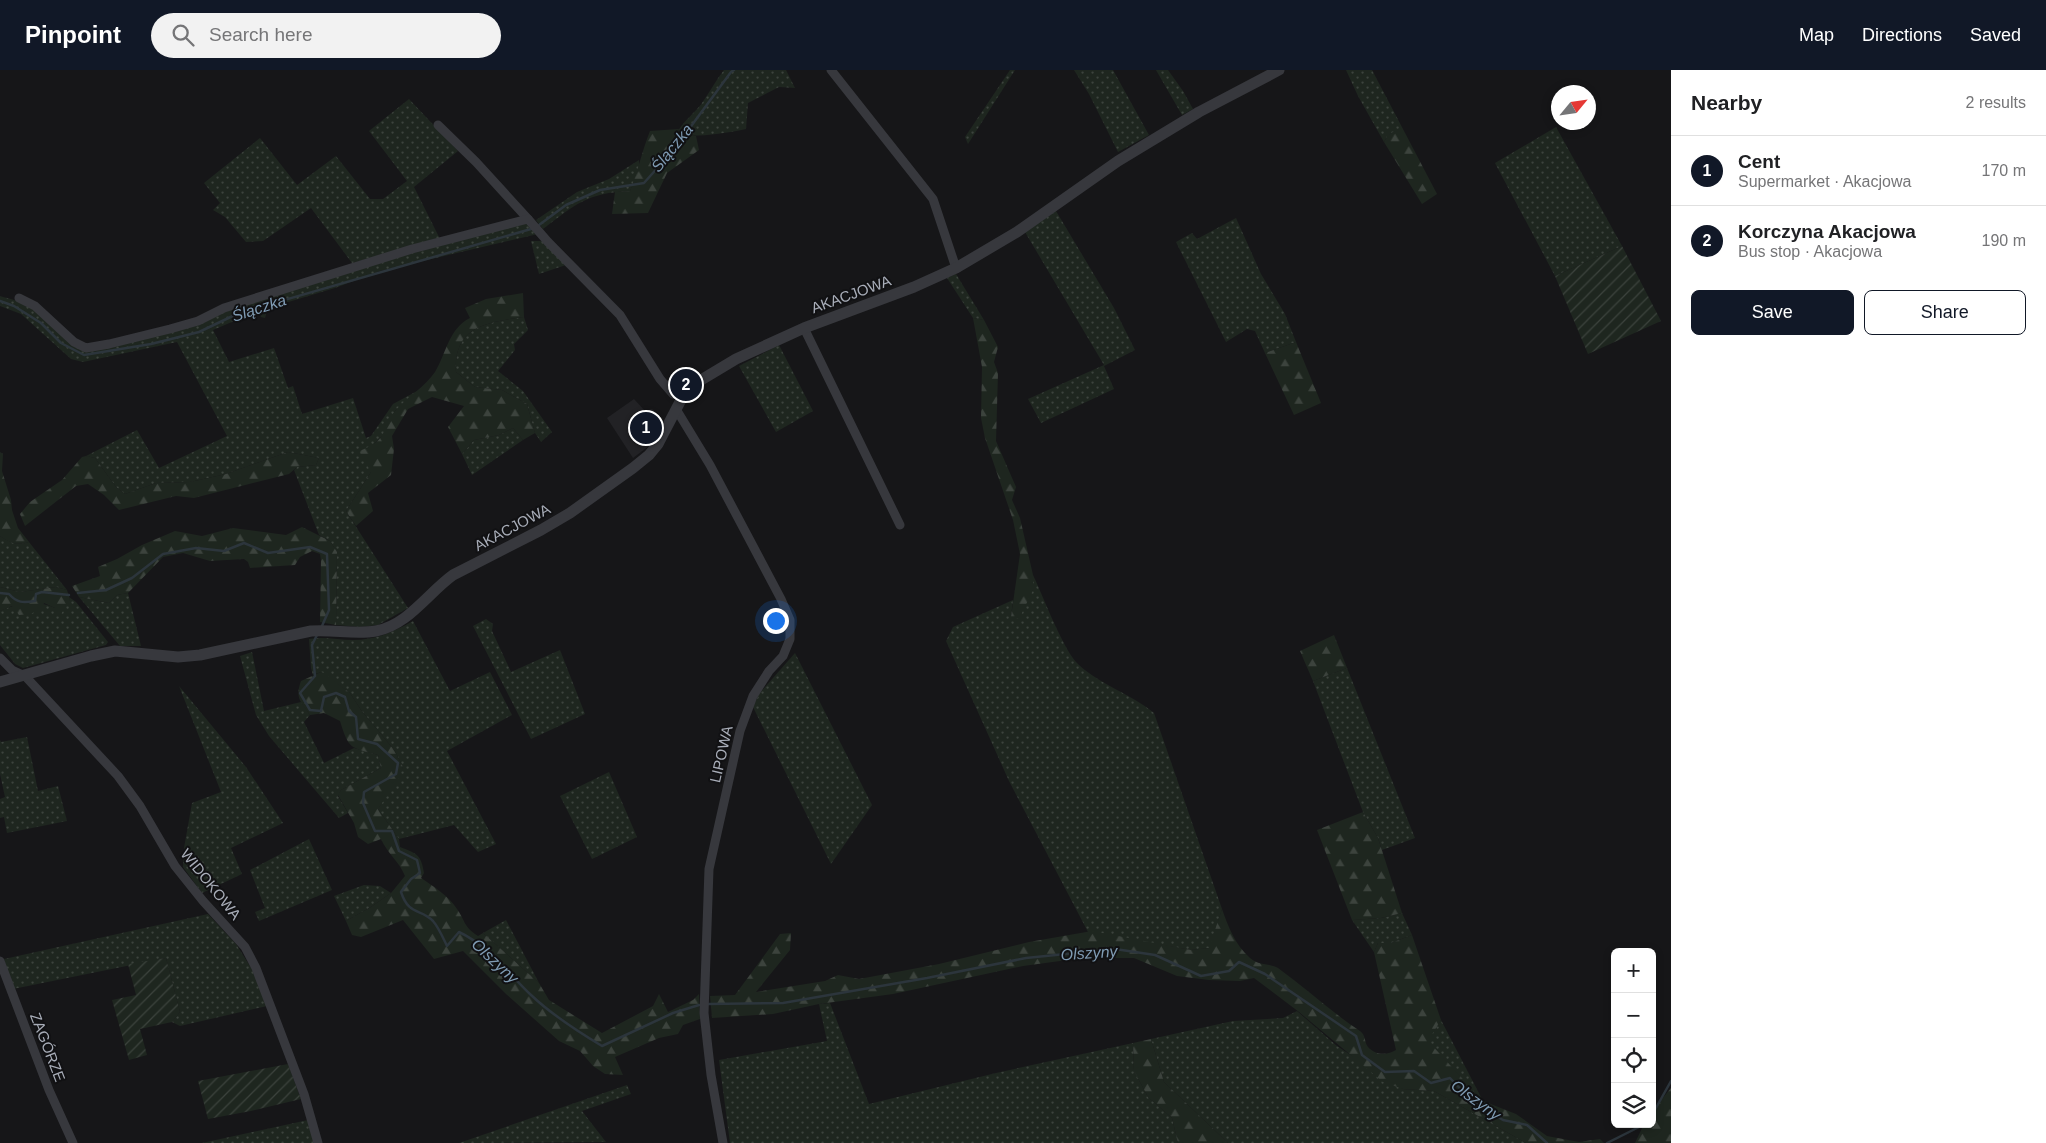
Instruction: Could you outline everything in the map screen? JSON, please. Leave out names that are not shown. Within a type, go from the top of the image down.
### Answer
[{"type":"street","points":[[831,70],[933,199],[956,268]]},
{"type":"street","name":"AKACJOWA","points":[[0,682],[115,651],[178,657],[200,655],[311,631],[376,631],[397,623],[453,575],[570,513],[650,455],[658,444],[683,396],[702,380],[736,359],[804,328],[914,287],[956,268],[1017,232],[1118,161],[1199,112],[1279,70]]},
{"type":"street","points":[[438,125],[476,162],[548,242],[620,315],[666,386],[673,394],[683,396]]},
{"type":"street","points":[[19,298],[35,306],[74,342],[86,348],[109,344],[198,321],[224,308],[403,252],[528,219]]},
{"type":"street","points":[[804,328],[900,525]]},
{"type":"street","name":"LIPOWA","points":[[676,409],[710,465],[781,599],[790,620],[790,639],[786,648],[752,696],[740,731],[709,870],[704,1012],[711,1075],[724,1143]]},
{"type":"street","name":"WIDOKOWA","points":[[0,658],[12,670],[25,676],[118,776],[140,806],[175,866],[203,901],[245,947],[256,968],[304,1094],[318,1143]]},
{"type":"street","name":"ZAGÓRZE","points":[[0,961],[49,1090],[73,1143]]},
{"type":"shaded area","points":[[634,399],[645,411],[652,409],[663,419],[654,442],[633,458],[607,418]]},
{"type":"green space","points":[[724,70],[786,70],[795,88],[779,87],[748,103],[746,129],[711,135],[676,135],[682,125],[701,105]]},
{"type":"green space","points":[[1010,70],[1015,70],[968,144],[965,137]]},
{"type":"green space","points":[[1074,70],[1113,70],[1149,135],[1118,152],[1089,94]]},
{"type":"green space","points":[[1156,70],[1168,70],[1193,109],[1182,115]]},
{"type":"green space","points":[[1346,70],[1372,70],[1404,131],[1392,133],[1384,142],[1358,96]]},
{"type":"green space","points":[[409,99],[458,151],[414,187],[440,239],[352,263],[311,208],[263,241],[246,242],[225,217],[213,210],[220,203],[204,183],[260,138],[297,185],[336,156],[370,199],[383,199],[407,181],[369,131]]},
{"type":"green space","points":[[679,129],[676,135],[696,136],[699,150],[667,173],[648,213],[612,214],[615,192],[630,191],[650,131]]},
{"type":"green space","points":[[1551,130],[1558,130],[1622,246],[1555,276],[1495,163]]},
{"type":"green space","points":[[1395,131],[1404,131],[1437,194],[1422,204],[1384,142],[1388,135]]},
{"type":"green space","points":[[639,160],[639,169],[630,191],[592,197],[564,213],[543,229],[536,220],[577,192],[609,179]]},
{"type":"green space","points":[[1056,211],[1114,308],[1135,350],[1104,366],[1114,389],[1041,423],[1028,399],[1104,365],[1025,232]]},
{"type":"green space","points":[[1236,218],[1261,274],[1285,314],[1296,342],[1265,353],[1255,331],[1247,329],[1226,342],[1176,242],[1192,233],[1197,239]]},
{"type":"green space","points":[[524,223],[529,225],[538,234],[380,271],[335,288],[275,306],[267,311],[265,318],[261,317],[258,311],[213,330],[229,362],[274,348],[288,388],[293,386],[302,414],[353,398],[366,438],[371,436],[393,404],[419,390],[395,411],[384,434],[372,446],[371,472],[346,511],[408,608],[378,625],[360,627],[336,625],[337,552],[330,541],[319,535],[294,470],[297,467],[316,465],[319,458],[288,452],[226,474],[190,482],[156,483],[125,494],[116,487],[95,458],[86,456],[137,430],[159,468],[227,436],[177,342],[83,362],[71,359],[21,314],[0,306],[0,296],[29,306],[67,340],[82,349],[91,351],[390,258]]},
{"type":"green space","points":[[531,241],[543,241],[566,265],[539,274]]},
{"type":"green space","points":[[1622,246],[1661,321],[1588,354],[1555,276]]},
{"type":"green space","points":[[956,274],[984,320],[973,318],[947,278]]},
{"type":"green space","points":[[523,293],[524,317],[498,321],[475,329],[460,345],[456,372],[475,387],[502,390],[527,404],[535,433],[523,440],[513,428],[499,435],[474,440],[462,454],[448,427],[464,406],[432,397],[408,409],[392,436],[394,449],[391,475],[368,493],[373,511],[356,526],[346,511],[371,472],[359,451],[376,443],[396,410],[435,372],[457,328],[470,318],[465,308],[486,299]]},
{"type":"green space","points":[[524,317],[528,330],[514,344],[515,350],[498,371],[523,391],[552,432],[541,442],[535,433],[527,404],[502,390],[475,387],[456,372],[460,345],[475,329],[498,321]]},
{"type":"green space","points":[[973,318],[984,320],[998,347],[994,362],[998,373],[996,441],[1016,487],[1012,500],[1020,518],[1033,575],[1033,590],[1019,619],[1011,617],[1020,554],[1013,520],[985,438],[981,418],[982,367]]},
{"type":"green space","points":[[1296,342],[1321,403],[1294,415],[1265,353]]},
{"type":"green space","points":[[779,345],[813,411],[776,432],[739,366]]},
{"type":"green space","points":[[513,428],[523,440],[472,475],[462,454],[474,440],[499,435]]},
{"type":"green space","points":[[0,452],[3,454],[2,471],[11,500],[12,510],[18,528],[29,542],[14,543],[0,536]]},
{"type":"green space","points":[[288,452],[319,458],[316,465],[297,467],[289,474],[194,498],[176,496],[119,510],[104,495],[88,484],[76,486],[25,526],[20,514],[30,502],[62,480],[82,457],[86,456],[95,458],[116,487],[125,494],[156,483],[190,482],[226,474]]},
{"type":"green space","points":[[302,527],[330,541],[337,552],[336,625],[320,622],[321,560],[320,554],[312,551],[300,557],[295,565],[250,568],[248,562],[244,559],[210,561],[183,553],[163,557],[128,593],[117,595],[109,603],[79,597],[72,586],[100,576],[98,567],[175,531],[202,536],[233,528],[286,535]]},
{"type":"green space","points":[[0,536],[14,543],[29,542],[67,590],[56,587],[20,592],[0,587]]},
{"type":"green space","points":[[1033,575],[1060,636],[1079,665],[1154,713],[1222,909],[1210,948],[1191,950],[1088,932],[1009,781],[946,641],[953,627],[1013,600],[1011,617],[1033,590]]},
{"type":"green space","points":[[0,587],[20,592],[56,587],[67,590],[70,600],[61,614],[55,608],[44,603],[42,609],[30,614],[19,615],[12,606],[0,611]]},
{"type":"green space","points":[[128,593],[141,646],[120,646],[79,597],[109,603],[117,595]]},
{"type":"green space","points":[[69,597],[76,602],[108,642],[106,645],[23,668],[15,664],[0,645],[0,611],[13,606],[35,603],[55,608],[70,600]]},
{"type":"green space","points":[[486,619],[493,624],[492,631],[511,672],[560,650],[585,714],[531,739],[473,626]]},
{"type":"green space","points":[[413,621],[450,691],[490,672],[512,715],[447,751],[496,844],[478,852],[454,825],[399,839],[378,809],[403,767],[395,751],[361,710],[350,693],[321,672],[313,675],[311,668],[309,639],[369,639],[391,632]]},
{"type":"green space","points":[[1334,635],[1347,668],[1313,681],[1300,651]]},
{"type":"green space","points":[[252,652],[264,711],[301,702],[310,715],[304,722],[324,763],[354,748],[378,755],[381,768],[341,790],[338,796],[348,813],[339,818],[269,736],[256,715],[240,656]]},
{"type":"green space","points":[[795,653],[872,805],[831,864],[753,707],[759,694]]},
{"type":"green space","points":[[1347,668],[1415,838],[1382,850],[1378,838],[1363,812],[1313,681]]},
{"type":"green space","points":[[321,672],[350,693],[361,710],[395,751],[403,767],[399,778],[378,809],[399,839],[400,847],[420,858],[424,873],[421,878],[449,900],[470,929],[478,936],[483,933],[539,983],[549,1000],[602,1033],[653,1006],[659,994],[668,1012],[693,1000],[699,994],[700,1019],[683,1025],[678,1034],[659,1038],[615,1057],[623,1075],[605,1074],[593,1066],[580,1051],[559,1041],[506,994],[463,951],[434,959],[403,920],[361,937],[352,935],[346,921],[391,893],[405,876],[381,839],[368,844],[358,837],[354,823],[338,795],[341,790],[381,768],[378,755],[352,746],[346,737],[340,721],[324,713],[310,715],[301,703],[298,692],[301,681]]},
{"type":"green space","points":[[179,686],[246,767],[283,823],[231,848],[242,874],[202,893],[183,867],[184,848],[192,803],[221,792]]},
{"type":"green space","points":[[27,737],[38,791],[58,786],[67,821],[7,833],[4,817],[0,818],[0,799],[5,797],[0,774],[0,740],[1,742]]},
{"type":"green space","points":[[609,772],[637,837],[592,859],[560,796]]},
{"type":"green space","points":[[1363,812],[1378,838],[1402,913],[1381,918],[1352,920],[1317,830]]},
{"type":"green space","points":[[309,839],[332,890],[259,921],[255,912],[265,908],[250,870]]},
{"type":"green space","points":[[364,885],[380,886],[391,893],[346,921],[334,896]]},
{"type":"green space","points":[[1222,909],[1236,941],[1250,958],[1278,968],[1362,1033],[1371,1050],[1382,1054],[1396,1050],[1374,952],[1378,943],[1391,943],[1412,935],[1441,1020],[1428,1041],[1483,1101],[1516,1114],[1547,1136],[1579,1142],[1600,1139],[1604,1143],[1526,1143],[1434,1091],[1403,1089],[1383,1082],[1299,1012],[1254,978],[1240,981],[1177,976],[1134,958],[1082,958],[1023,966],[893,994],[819,1004],[773,1014],[712,1018],[710,996],[735,995],[780,934],[791,933],[790,950],[756,992],[825,981],[838,975],[859,979],[939,964],[1029,942],[1092,931],[1191,950],[1209,948]]},
{"type":"green space","points":[[1402,913],[1412,935],[1391,943],[1378,943],[1374,952],[1352,920],[1381,918]]},
{"type":"green space","points":[[208,914],[236,944],[255,974],[267,1006],[180,1026],[172,1022],[180,1012],[166,958],[13,989],[4,959]]},
{"type":"green space","points":[[506,920],[539,983],[483,933]]},
{"type":"green space","points":[[166,958],[180,1012],[172,1022],[140,1029],[147,1055],[129,1060],[112,1000],[136,995],[128,964]]},
{"type":"green space","points":[[830,1003],[869,1104],[996,1073],[1133,1043],[1134,1071],[1148,1097],[1172,1118],[1178,1143],[730,1143],[719,1060],[827,1041],[819,1004]]},
{"type":"green space","points":[[1297,1011],[1337,1046],[1403,1089],[1434,1091],[1526,1143],[1228,1143],[1164,1082],[1151,1039],[1233,1021],[1283,1018]]},
{"type":"green space","points":[[1441,1020],[1483,1101],[1427,1041]]},
{"type":"green space","points":[[1151,1039],[1164,1082],[1228,1143],[1178,1143],[1172,1118],[1148,1097],[1134,1071],[1133,1043]]},
{"type":"green space","points":[[288,1064],[301,1099],[208,1119],[198,1081]]},
{"type":"green space","points":[[627,1085],[631,1094],[582,1111],[606,1142],[459,1143]]},
{"type":"green space","points":[[1671,1088],[1671,1143],[1635,1143],[1642,1128],[1656,1128],[1656,1106]]},
{"type":"green space","points":[[308,1120],[315,1143],[202,1143]]},
{"type":"waterway","name":"Ślączka","points":[[539,225],[566,205],[600,190],[644,183],[675,148],[734,70]]},
{"type":"waterway","name":"Ślączka","points":[[0,301],[14,306],[41,323],[61,343],[84,355],[151,344],[199,332],[239,313],[531,229]]},
{"type":"waterway","name":"Olszyny","points":[[78,593],[106,590],[132,578],[163,554],[196,548],[224,551],[244,543],[268,553],[310,547],[327,554],[329,610],[322,626]]},
{"type":"waterway","name":"Olszyny","points":[[0,593],[9,594],[18,601],[24,602],[35,601],[36,594],[42,592],[69,595]]},
{"type":"waterway","name":"Olszyny","points":[[318,633],[312,645],[315,676],[300,693],[310,710],[321,711],[324,697],[336,693],[345,697],[349,711],[356,717],[358,739],[377,744],[398,763],[396,774],[364,792],[363,803],[375,831],[392,831],[399,851],[417,860],[420,873],[411,879],[401,892],[404,900],[411,908],[433,921],[447,946],[459,932],[479,944],[547,1009],[574,1029],[602,1046],[673,1013],[699,1005]]},
{"type":"waterway","name":"Olszyny","points":[[708,1004],[783,1003],[927,978],[1026,958],[1115,949],[1155,955],[1201,976],[1229,971],[1239,962],[1265,974],[1356,1036],[1362,1055],[1385,1072],[1414,1071],[1431,1083],[1450,1078],[1472,1101],[1503,1120],[1527,1125],[1547,1143]]},
{"type":"waterway","points":[[1656,1108],[1671,1081]]},
{"type":"waterway","points":[[1607,1143],[1637,1128]]},
{"type":"place","name":"Korczyna Akacjowa","points":[[686,385]]},
{"type":"place","name":"Cent","points":[[646,428]]}]
